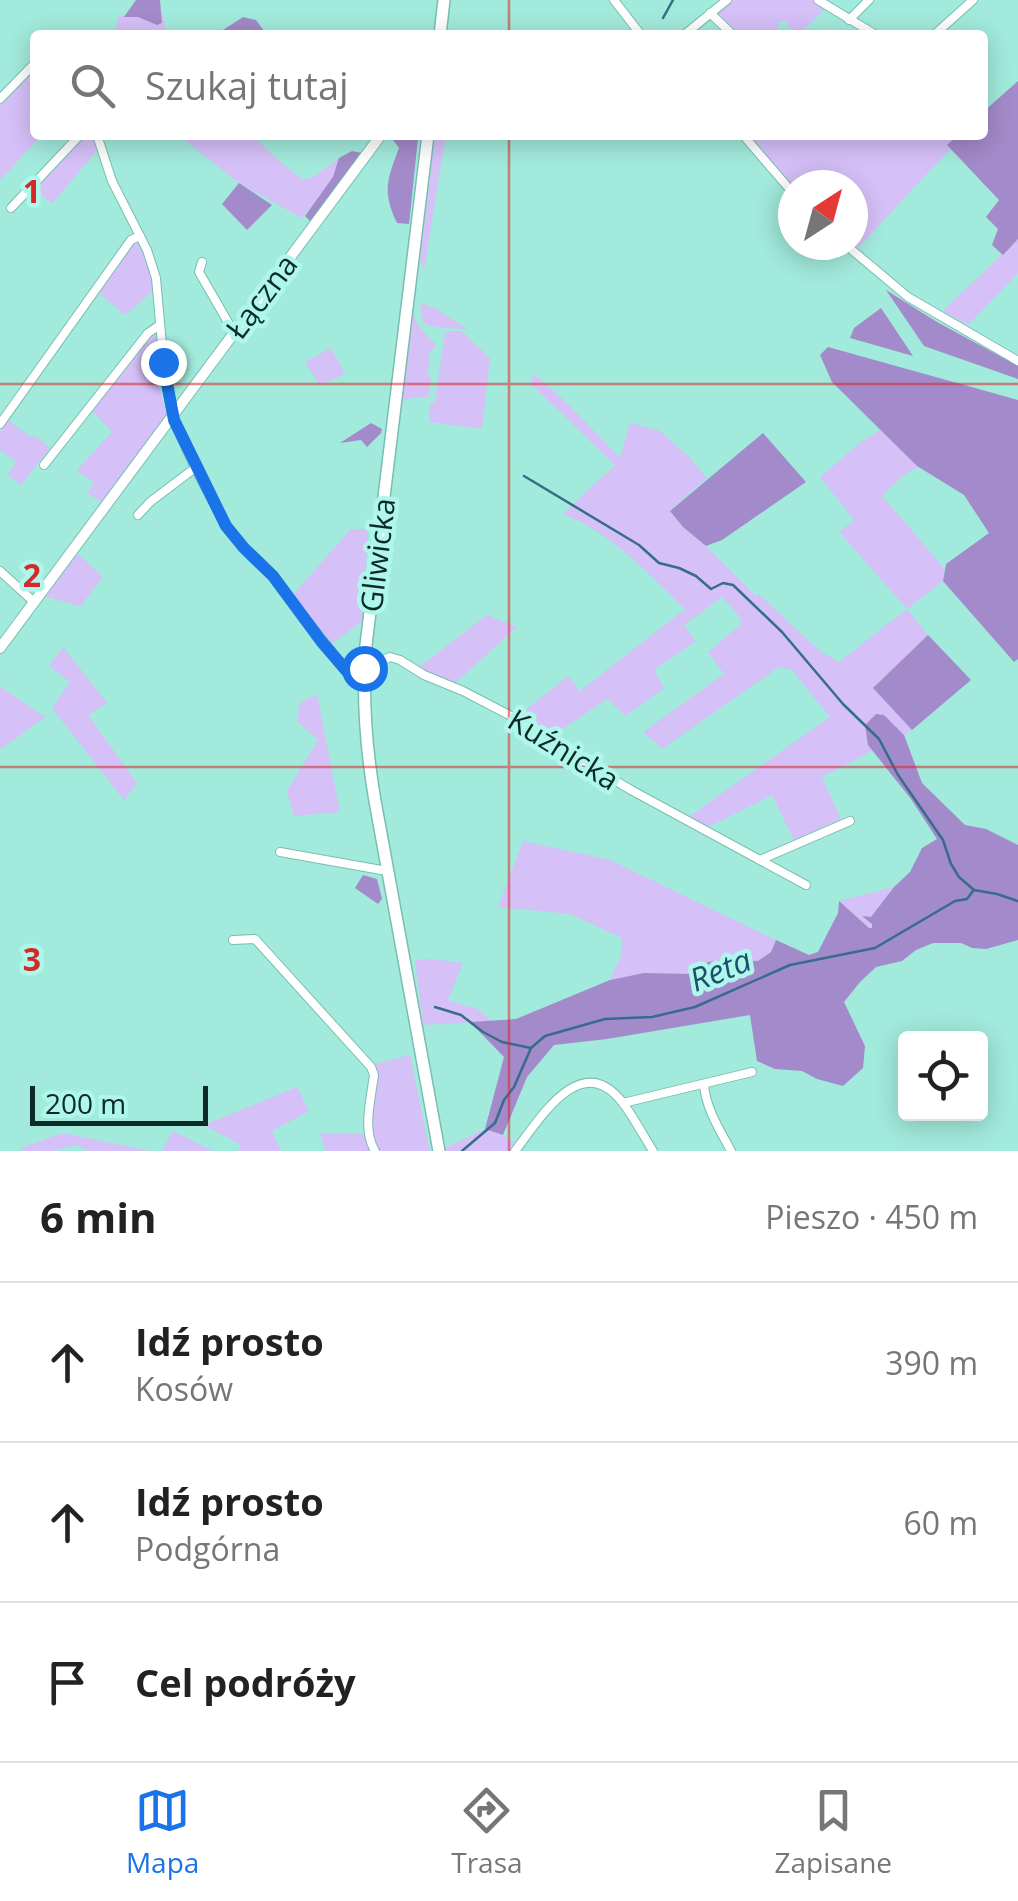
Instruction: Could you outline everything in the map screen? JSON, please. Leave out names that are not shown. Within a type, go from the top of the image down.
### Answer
[{"type":"main road","points":[[441,30],[444,0]]},
{"type":"main road","name":"Gliwicka","points":[[427,140],[364,674],[368,758],[439,1151]]},
{"type":"street","points":[[614,0],[637,30]]},
{"type":"street","points":[[690,30],[727,0]]},
{"type":"street","points":[[818,0],[867,30]]},
{"type":"street","points":[[849,20],[869,0]]},
{"type":"street","points":[[940,30],[973,0]]},
{"type":"street","points":[[715,7],[729,30]]},
{"type":"street","points":[[0,98],[30,68]]},
{"type":"street","points":[[11,208],[75,140]]},
{"type":"street","points":[[100,140],[112,180],[156,278],[164,378],[172,414],[195,468],[226,526],[244,548],[273,576],[351,676],[364,674]]},
{"type":"street","name":"Łączna","points":[[0,648],[377,140]]},
{"type":"street","points":[[746,140],[778,177]]},
{"type":"street","points":[[0,424],[131,240],[140,236]]},
{"type":"street","points":[[864,260],[908,297],[1018,362]]},
{"type":"street","points":[[202,262],[199,272],[236,330]]},
{"type":"street","points":[[44,465],[148,333],[160,325]]},
{"type":"street","points":[[138,515],[195,468]]},
{"type":"street","points":[[0,572],[34,602]]},
{"type":"street","name":"Kuźnicka","points":[[364,674],[390,657],[400,660],[538,730],[631,790],[806,885]]},
{"type":"street","points":[[760,860],[850,821]]},
{"type":"street","points":[[280,852],[387,870]]},
{"type":"street","points":[[233,940],[255,939],[372,1068],[368,1131],[375,1151]]},
{"type":"street","points":[[623,1104],[752,1072]]},
{"type":"street","points":[[514,1151],[550,1107],[577,1083],[587,1082],[606,1088],[623,1104],[652,1151]]},
{"type":"street","points":[[704,1085],[710,1112],[731,1151]]},
{"type":"shaded area","points":[[136,0],[160,0],[162,23],[124,17]]},
{"type":"shaded area","points":[[731,0],[814,0],[826,8],[805,30],[792,30],[787,27],[788,22],[779,22],[778,30],[731,30],[716,16]]},
{"type":"shaded area","points":[[162,13],[166,30],[116,30],[119,16],[138,17],[157,25]]},
{"type":"shaded area","points":[[243,17],[256,20],[263,30],[223,30]]},
{"type":"shaded area","points":[[30,72],[30,140],[37,140],[0,180],[0,104]]},
{"type":"shaded area","points":[[1018,81],[1018,239],[1003,255],[992,245],[998,229],[986,217],[999,200],[947,145],[952,140],[988,140],[988,108]]},
{"type":"shaded area","points":[[80,140],[97,140],[99,148],[52,204],[35,188]]},
{"type":"shaded area","points":[[184,140],[257,140],[302,179],[312,178],[339,158],[334,177],[302,218],[239,183]]},
{"type":"shaded area","points":[[393,140],[418,140],[409,224],[397,223],[389,202],[389,177],[399,148]]},
{"type":"shaded area","points":[[434,140],[445,140],[424,270],[420,261]]},
{"type":"shaded area","points":[[753,140],[952,140],[948,144],[951,148],[868,237],[868,170],[778,171]]},
{"type":"shaded area","points":[[352,151],[362,153],[311,222],[305,216],[333,177],[339,158]]},
{"type":"shaded area","points":[[239,183],[272,205],[247,230],[222,204]]},
{"type":"shaded area","points":[[1018,239],[1018,273],[968,325],[943,311]]},
{"type":"shaded area","points":[[137,241],[155,280],[154,290],[125,315],[99,293]]},
{"type":"shaded area","points":[[886,290],[1018,366],[1018,379],[924,346]]},
{"type":"shaded area","points":[[414,293],[417,322],[435,348],[430,351],[429,395],[402,401]]},
{"type":"shaded area","points":[[420,303],[437,309],[468,330],[427,325]]},
{"type":"shaded area","points":[[881,308],[913,356],[850,338],[854,328]]},
{"type":"shaded area","points":[[445,331],[461,331],[490,358],[482,429],[429,422]]},
{"type":"shaded area","points":[[156,332],[156,374],[167,416],[102,502],[87,493],[94,483],[77,470],[112,432],[91,410]]},
{"type":"shaded area","points":[[828,347],[1018,400],[1018,659],[1014,662],[943,581],[946,564],[989,533],[964,495],[917,466],[832,382],[820,355]]},
{"type":"shaded area","points":[[331,348],[345,374],[320,385],[305,362]]},
{"type":"shaded area","points":[[534,374],[620,458],[630,423],[660,431],[688,456],[707,478],[670,510],[756,596],[759,594],[821,652],[839,662],[907,609],[928,635],[873,688],[912,730],[904,735],[884,715],[874,750],[822,777],[841,819],[794,840],[772,795],[706,828],[687,818],[830,717],[792,670],[779,667],[662,749],[643,732],[724,674],[708,652],[741,624],[722,597],[684,625],[696,641],[654,670],[664,688],[626,716],[607,699],[552,736],[518,716],[568,676],[580,691],[685,609],[613,543],[563,514],[615,465],[530,383]]},
{"type":"shaded area","points":[[8,420],[50,448],[21,485],[8,475],[16,462],[0,450],[0,431]]},
{"type":"shaded area","points":[[371,423],[382,429],[367,447],[361,440],[340,443]]},
{"type":"shaded area","points":[[880,430],[918,467],[882,496],[944,568],[943,581],[907,609],[839,532],[854,520],[820,477]]},
{"type":"shaded area","points":[[763,433],[806,482],[722,540],[706,546],[670,511]]},
{"type":"shaded area","points":[[351,529],[368,529],[363,621],[328,646],[292,596]]},
{"type":"shaded area","points":[[78,554],[103,577],[83,607],[44,596]]},
{"type":"shaded area","points":[[487,615],[517,627],[453,685],[418,668]]},
{"type":"shaded area","points":[[928,635],[971,680],[912,730],[873,688]]},
{"type":"shaded area","points":[[63,647],[107,703],[88,715],[137,783],[124,800],[52,708],[70,682],[49,666]]},
{"type":"shaded area","points":[[0,686],[45,717],[1,749],[0,748]]},
{"type":"shaded area","points":[[317,694],[340,812],[294,816],[287,791],[318,740],[297,721],[300,703]]},
{"type":"shaded area","points":[[876,714],[884,715],[904,735],[922,783],[965,825],[986,829],[1018,845],[1018,940],[986,949],[961,943],[933,943],[902,961],[876,967],[844,1002],[865,1046],[863,1068],[843,1086],[757,1061],[750,1015],[554,1045],[527,1077],[503,1135],[485,1129],[504,1057],[470,1022],[516,1019],[610,980],[644,973],[692,974],[708,962],[723,960],[758,961],[771,952],[776,940],[809,955],[818,952],[838,913],[839,901],[872,928],[862,916],[871,917],[910,872],[922,848],[937,839],[868,745],[865,725]]},
{"type":"shaded area","points":[[523,841],[610,860],[776,940],[771,952],[758,961],[708,963],[692,974],[644,973],[610,980],[621,956],[622,938],[570,914],[498,907]]},
{"type":"shaded area","points":[[363,875],[377,879],[382,899],[378,904],[355,888]]},
{"type":"shaded area","points":[[894,887],[871,917],[864,918],[873,924],[872,928],[839,901]]},
{"type":"shaded area","points":[[415,960],[463,963],[448,1000],[480,1010],[491,1021],[423,1025]]},
{"type":"shaded area","points":[[410,1055],[430,1151],[325,1151],[320,1133],[371,1134],[375,1064]]},
{"type":"shaded area","points":[[297,1087],[309,1111],[272,1131],[281,1151],[238,1151],[241,1145],[204,1125]]},
{"type":"shaded area","points":[[485,1129],[517,1145],[513,1151],[443,1151],[443,1149]]},
{"type":"shaded area","points":[[173,1131],[213,1151],[162,1151]]},
{"type":"shaded area","points":[[63,1133],[150,1151],[88,1151],[76,1145],[53,1151],[20,1148]]},
{"type":"waterway","points":[[663,18],[673,0]]},
{"type":"waterway","points":[[524,476],[639,545],[659,563],[696,576],[711,589],[723,583],[733,585],[782,632],[843,704],[879,739],[898,775],[943,840],[959,877],[974,890],[1018,901]]},
{"type":"waterway","name":"Reta","points":[[435,1007],[461,1015],[502,1042],[531,1048],[545,1036],[605,1019],[652,1017],[695,1007],[790,965],[875,948],[955,901],[967,899],[973,891]]},
{"type":"waterway","points":[[462,1151],[495,1123],[531,1048]]},
{"type":"route","points":[[163,362],[174,420],[226,526],[273,576],[351,676],[364,680],[364,668]]}]
